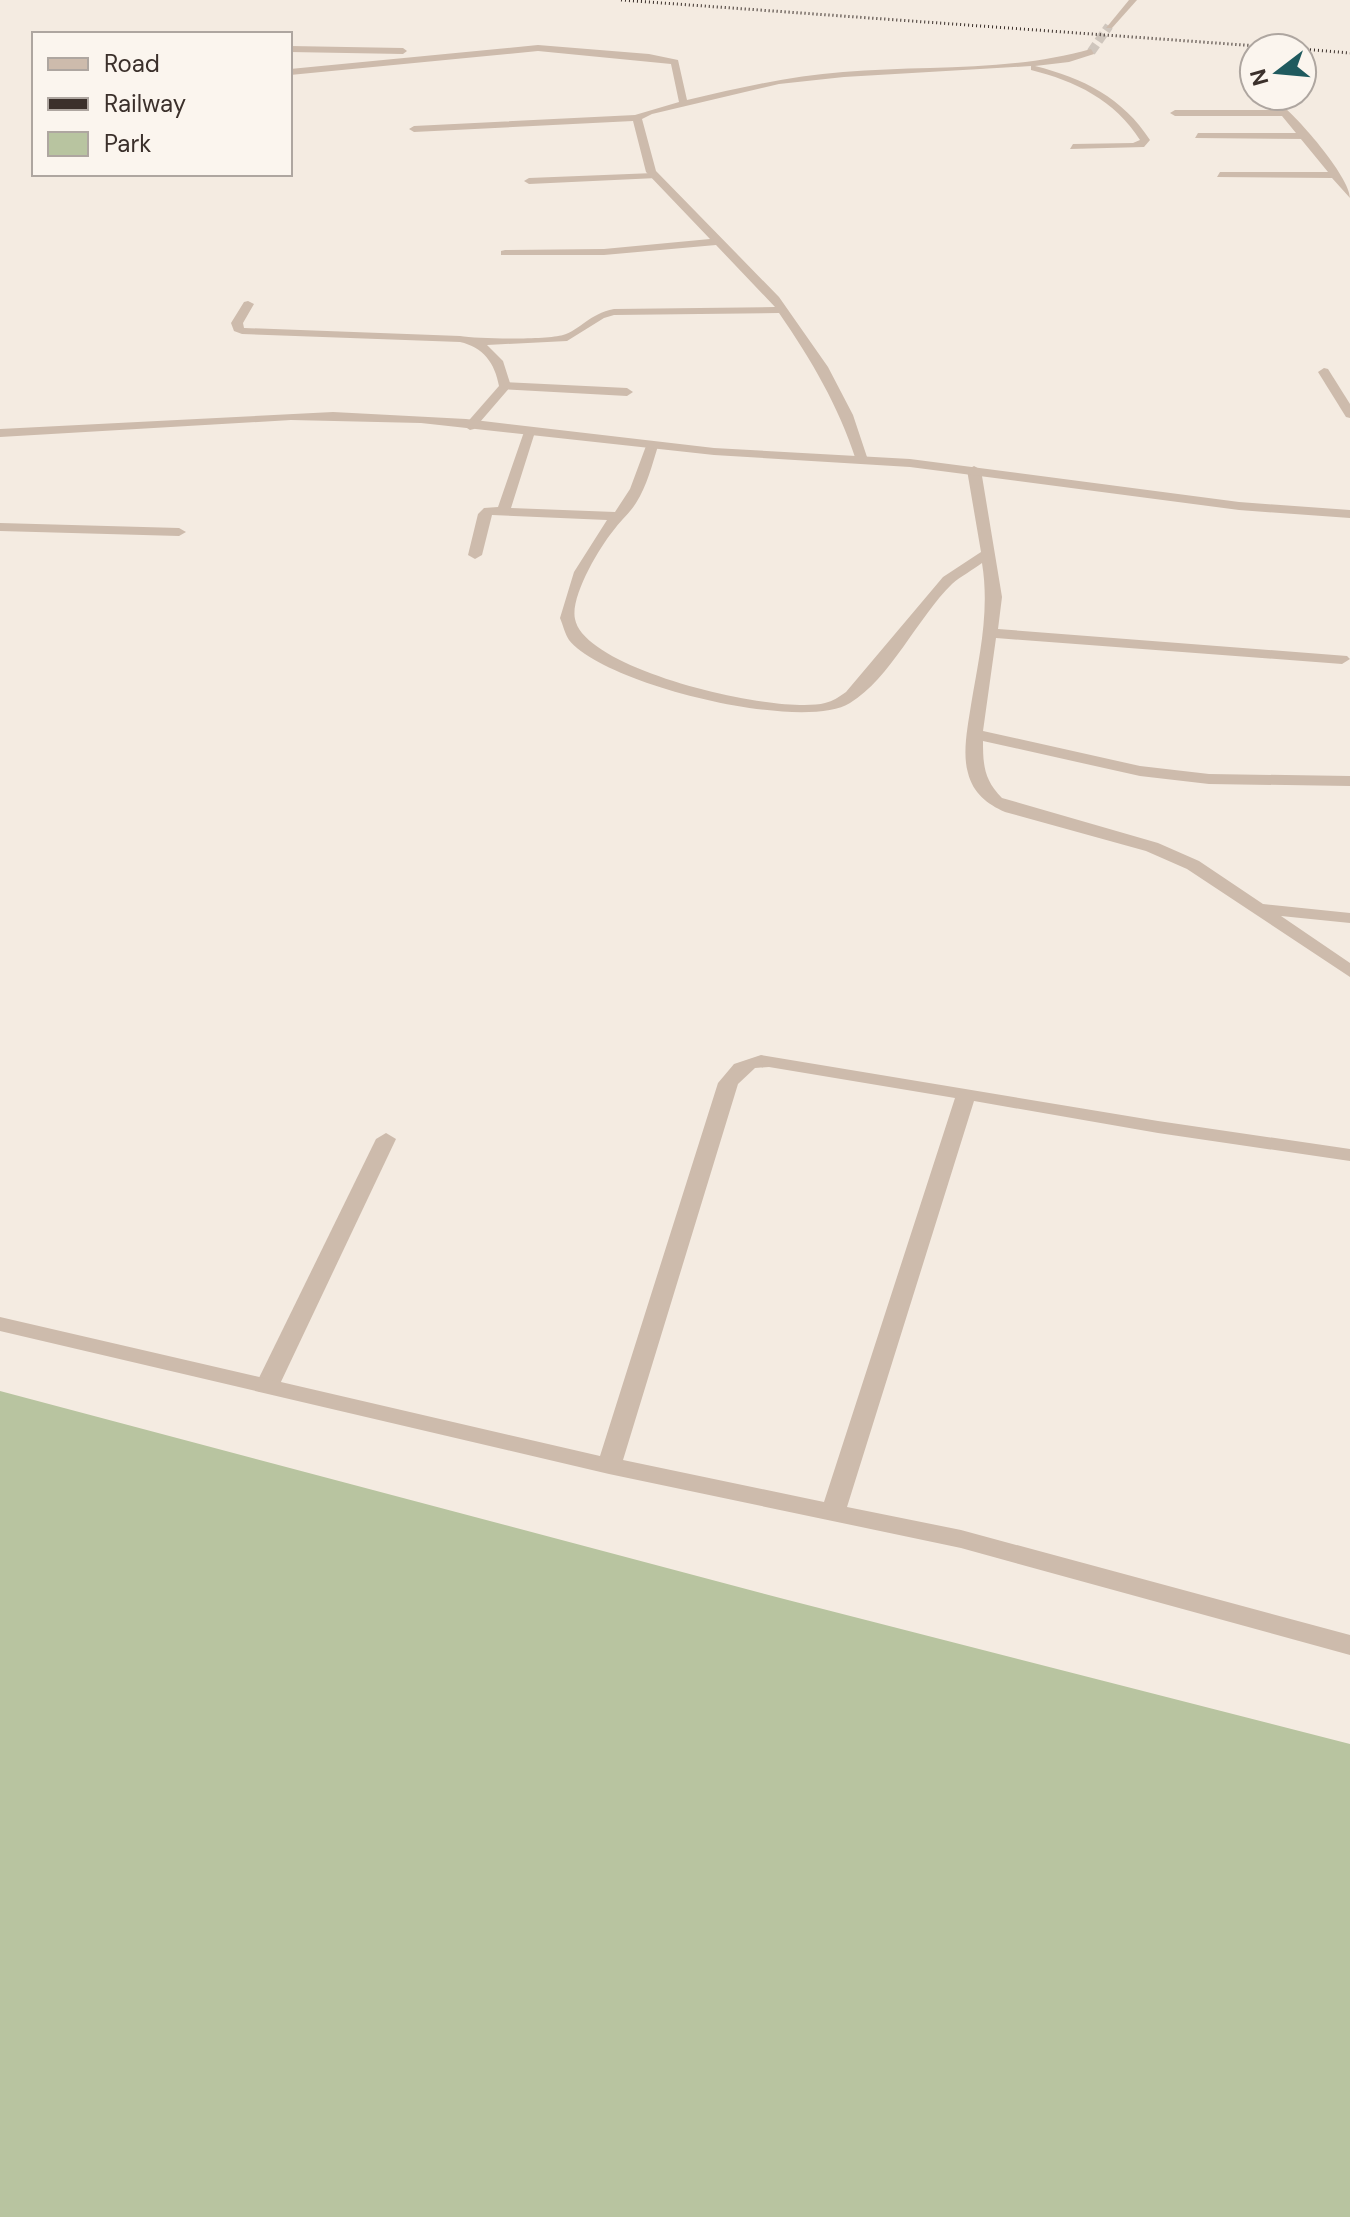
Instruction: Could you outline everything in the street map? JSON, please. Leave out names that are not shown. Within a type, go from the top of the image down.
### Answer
[{"type":"street","points":[[1109,26],[1133,0]]},
{"type":"street","points":[[292,72],[549,48],[670,60],[678,64],[684,105]]},
{"type":"street","points":[[292,49],[475,54]]},
{"type":"street","points":[[414,129],[637,118],[649,112],[757,85],[808,77],[1018,65],[1077,58],[1091,52]]},
{"type":"street","points":[[1018,65],[1050,72],[1100,94],[1137,126],[1145,140],[1141,145],[1133,146],[1073,147]]},
{"type":"street","points":[[1175,113],[1284,113],[1306,136],[1350,194]]},
{"type":"street","points":[[637,118],[647,164],[654,176],[720,241],[783,310],[822,367],[847,415],[862,460]]},
{"type":"street","points":[[1198,136],[1306,136]]},
{"type":"street","points":[[1220,175],[1336,175]]},
{"type":"street","points":[[529,181],[654,176]]},
{"type":"street","points":[[505,253],[615,251],[720,241]]},
{"type":"street","points":[[248,304],[237,323],[242,331],[476,342],[567,338],[600,315],[614,312],[783,310]]},
{"type":"street","points":[[470,426],[505,386],[504,370],[476,342]]},
{"type":"street","points":[[1324,372],[1350,414]]},
{"type":"street","points":[[505,386],[627,392]]},
{"type":"street","points":[[0,433],[336,416],[470,426],[652,446],[974,470],[1210,504],[1283,512],[1350,514]]},
{"type":"street","points":[[504,510],[529,432]]},
{"type":"street","points":[[652,446],[631,501],[600,538],[571,598],[566,621],[570,632],[585,649],[673,686],[797,710],[830,707],[845,701],[861,687],[948,580],[988,553]]},
{"type":"street","points":[[974,470],[995,597],[975,734],[975,771],[983,789],[996,802],[1152,847],[1193,865],[1350,971]]},
{"type":"street","points":[[475,555],[485,514],[504,510],[618,516]]},
{"type":"street","points":[[0,527],[179,532]]},
{"type":"street","points":[[990,633],[1342,659]]},
{"type":"street","points":[[975,734],[1140,771],[1209,779],[1350,781]]},
{"type":"street","points":[[1260,909],[1350,918]]},
{"type":"street","points":[[609,1466],[728,1083],[740,1066],[764,1060],[788,1063],[1350,1155]]},
{"type":"street","points":[[833,1513],[967,1093]]},
{"type":"street","points":[[267,1386],[386,1139]]},
{"type":"street","points":[[0,1324],[609,1466],[961,1539],[1350,1645]]},
{"type":"green space","points":[[0,1391],[784,1599],[1350,1744],[1350,2217],[0,2217]]},
{"type":"tunnel","points":[[1091,52],[1109,26]]},
{"type":"railway","points":[[621,0],[1238,45]]},
{"type":"railway","points":[[1318,50],[1350,53]]}]
